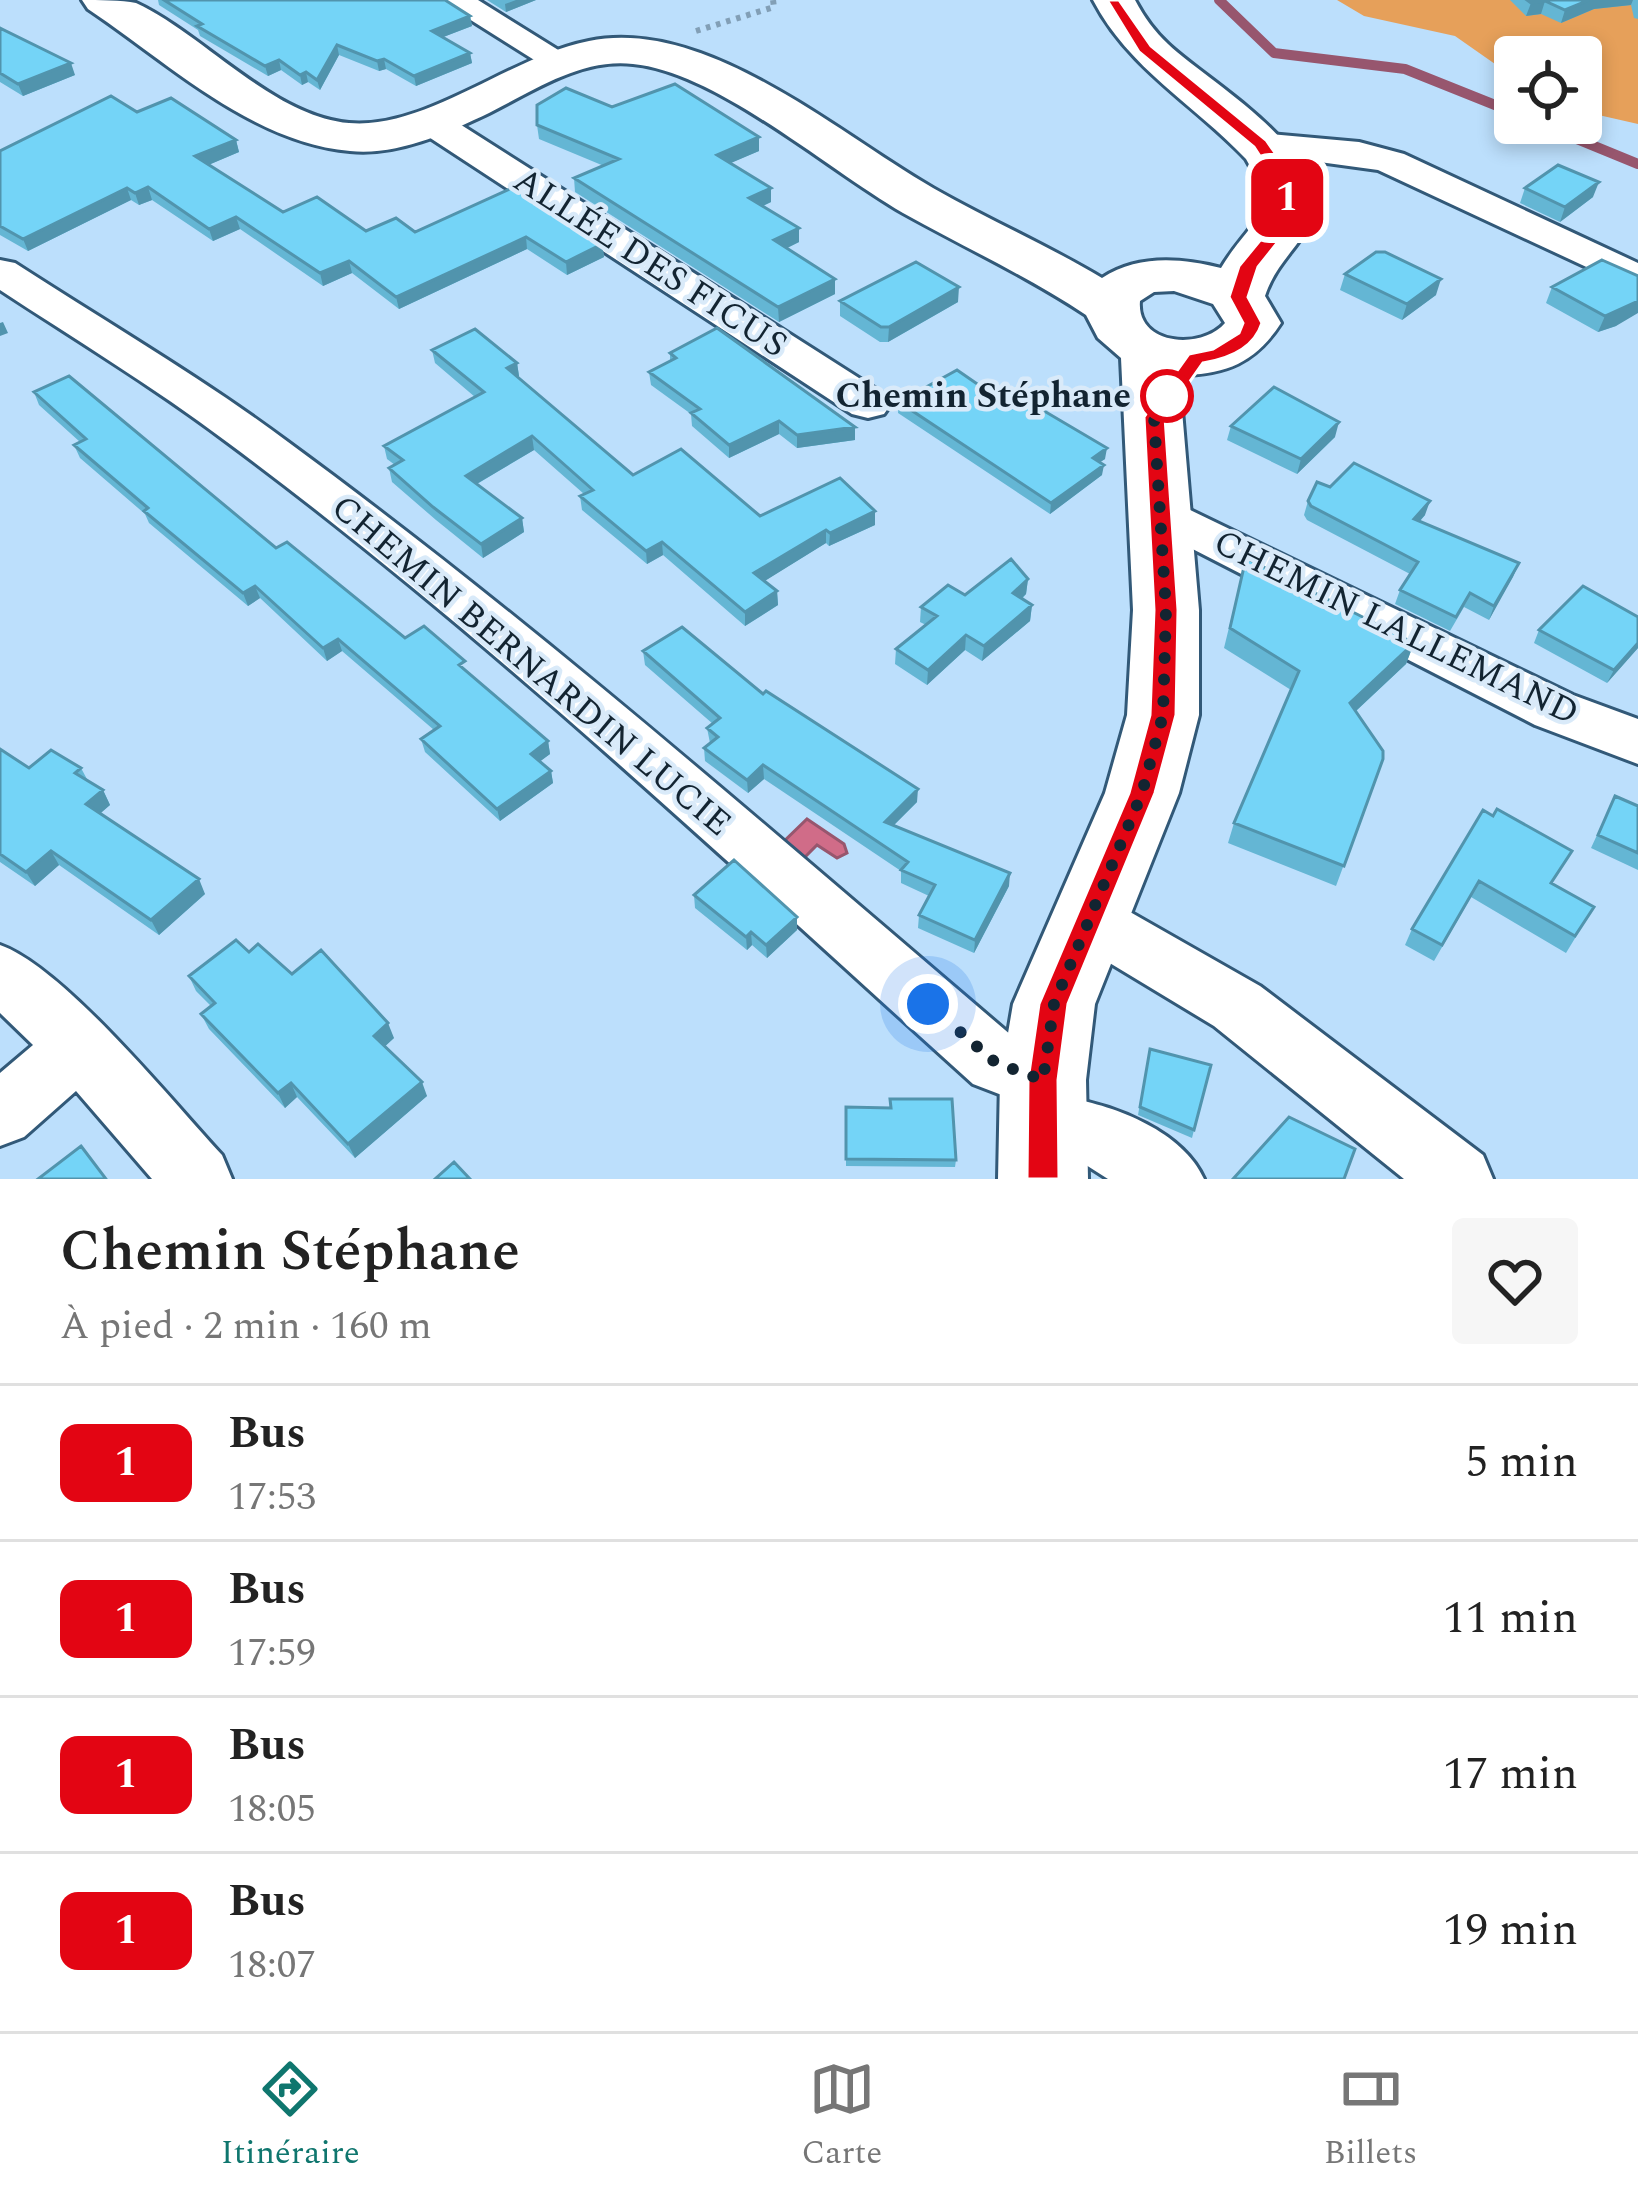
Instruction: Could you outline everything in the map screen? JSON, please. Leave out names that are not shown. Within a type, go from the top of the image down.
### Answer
[{"type":"main road","points":[[103,0],[244,92],[318,132],[349,137],[385,135],[431,122],[559,61],[610,50],[660,53],[701,68],[917,200],[1104,290],[1174,274],[1232,281]]},
{"type":"main road","points":[[1114,0],[1145,49],[1260,144],[1278,170],[1288,208],[1285,222],[1232,281]]},
{"type":"main road","points":[[1167,375],[1219,355],[1248,336],[1252,323],[1232,281]]},
{"type":"main road","points":[[1104,290],[1119,331],[1167,375]]},
{"type":"main road","points":[[1043,1128],[1054,1004],[1142,793],[1163,715],[1166,610],[1156,510],[1167,375]]},
{"type":"street","points":[[455,0],[559,61]]},
{"type":"street","name":"ALLÉE DES FICUS","points":[[431,122],[868,404]]},
{"type":"street","points":[[1260,144],[1359,153],[1391,162],[1638,279]]},
{"type":"street","name":"CHEMIN BERNARDIN LUCIE","points":[[0,272],[168,377],[273,453],[590,708],[996,1063],[1043,1128],[1099,1135],[1169,1179]]},
{"type":"street","name":"CHEMIN LALLEMAND","points":[[1156,510],[1554,710],[1638,742]]},
{"type":"street","points":[[1087,918],[1237,1006],[1458,1179]]},
{"type":"street","points":[[0,971],[79,1047],[197,1179]]},
{"type":"street","points":[[0,1114],[79,1047]]},
{"type":"path","points":[[660,53],[671,39],[774,7],[773,0]]},
{"type":"shaded area","points":[[1337,0],[1638,0],[1638,124],[1602,116],[1602,36],[1494,36],[1494,63],[1455,36],[1364,16]]},
{"type":"shaded area","points":[[807,819],[844,844],[847,853],[837,858],[817,845],[799,863],[777,848]]},
{"type":"building","points":[[164,0],[445,0],[470,16],[432,31],[470,53],[414,76],[384,59],[377,61],[337,45],[317,80],[279,60],[265,66],[197,26],[202,24]]},
{"type":"building","points":[[1527,0],[1589,0],[1565,10],[1545,1]]},
{"type":"building","points":[[0,28],[71,63],[18,84],[0,73]]},
{"type":"building","points":[[675,84],[759,137],[717,155],[771,188],[749,198],[799,228],[774,240],[835,279],[778,307],[574,178],[619,159],[537,125],[537,105],[566,88],[612,107]]},
{"type":"building","points":[[111,96],[137,112],[171,98],[236,140],[195,156],[283,212],[317,197],[366,231],[396,218],[415,232],[514,187],[602,244],[566,262],[526,237],[396,297],[349,261],[320,273],[236,217],[209,229],[148,187],[135,193],[127,188],[23,239],[0,226],[0,151]]},
{"type":"building","points":[[1558,165],[1599,182],[1565,207],[1525,188]]},
{"type":"building","points":[[1376,252],[1441,279],[1407,304],[1345,274]]},
{"type":"building","points":[[1602,260],[1638,276],[1638,301],[1605,316],[1552,287]]},
{"type":"building","points":[[916,262],[959,287],[889,327],[881,327],[840,301]]},
{"type":"building","points":[[717,328],[855,427],[797,435],[779,421],[729,445],[691,413],[700,409],[649,372],[676,358],[670,353]]},
{"type":"building","points":[[475,329],[517,363],[507,368],[633,475],[681,449],[760,516],[840,478],[875,511],[830,533],[826,530],[754,573],[777,591],[745,612],[662,542],[646,551],[580,496],[593,490],[532,436],[466,476],[522,518],[481,544],[389,468],[403,460],[384,446],[484,392],[432,350]]},
{"type":"building","points":[[957,370],[1012,408],[1034,405],[1107,448],[1093,458],[1104,465],[1051,503],[899,402]]},
{"type":"building","points":[[69,376],[276,548],[287,542],[405,638],[424,626],[465,661],[459,665],[548,741],[531,754],[551,771],[497,809],[421,739],[440,726],[338,639],[323,648],[255,586],[243,593],[74,445],[86,439],[34,392]]},
{"type":"building","points":[[1274,387],[1339,422],[1301,459],[1231,426]]},
{"type":"building","points":[[1354,463],[1430,501],[1414,519],[1519,563],[1494,606],[1470,593],[1456,617],[1400,590],[1418,562],[1311,506],[1308,501],[1317,482],[1330,487]]},
{"type":"building","points":[[1246,558],[1414,643],[1350,703],[1383,751],[1383,759],[1344,866],[1234,823],[1299,671],[1230,628]]},
{"type":"building","points":[[1011,559],[1028,579],[1013,593],[1032,605],[984,646],[966,635],[928,670],[896,649],[937,616],[921,607],[948,585],[965,595]]},
{"type":"building","points":[[1583,586],[1638,617],[1638,643],[1614,670],[1539,630]]},
{"type":"building","points":[[682,627],[763,694],[766,691],[918,789],[885,822],[1010,873],[975,940],[919,915],[935,885],[901,870],[908,862],[763,765],[747,780],[704,748],[718,737],[707,728],[720,718],[643,651]]},
{"type":"building","points":[[0,749],[29,768],[51,750],[81,768],[75,773],[103,790],[86,804],[199,879],[151,920],[51,851],[26,872],[0,854]]},
{"type":"building","points":[[1615,796],[1638,806],[1638,853],[1598,835]]},
{"type":"building","points":[[1497,809],[1572,851],[1551,883],[1594,907],[1575,936],[1479,881],[1442,945],[1412,929],[1483,810],[1493,816]]},
{"type":"building","points":[[734,860],[797,917],[766,945],[751,932],[746,937],[694,895]]},
{"type":"building","points":[[236,940],[249,952],[258,944],[292,974],[321,950],[388,1023],[374,1036],[422,1082],[348,1144],[291,1083],[278,1093],[201,1014],[215,1003],[189,976]]},
{"type":"building","points":[[1150,1049],[1211,1065],[1194,1130],[1140,1107]]},
{"type":"building","points":[[890,1099],[952,1099],[956,1160],[846,1159],[846,1107],[891,1108]]},
{"type":"building","points":[[1289,1117],[1355,1149],[1344,1179],[1233,1179]]},
{"type":"building","points":[[81,1146],[106,1179],[38,1179]]},
{"type":"building","points":[[454,1162],[470,1179],[435,1179]]},
{"type":"waterway","points":[[1219,0],[1274,53],[1405,69],[1494,105]]},
{"type":"waterway","points":[[1589,144],[1638,164]]},
{"type":"bus line","name":"1","points":[[1043,1179],[1043,1080],[1054,1004],[1142,793],[1163,715],[1166,610],[1156,510],[1154,417],[1196,358],[1219,355],[1248,336],[1249,310],[1238,297],[1249,266],[1285,222],[1288,208],[1278,170],[1260,144],[1145,49],[1114,0]]},
{"type":"place","name":"Chemin Stéphane","points":[[1167,396]]},
{"type":"route","points":[[928,1004],[996,1063],[1043,1080],[1054,1004],[1142,793],[1163,715],[1166,610],[1156,510],[1154,417],[1174,383],[1167,396]]}]
